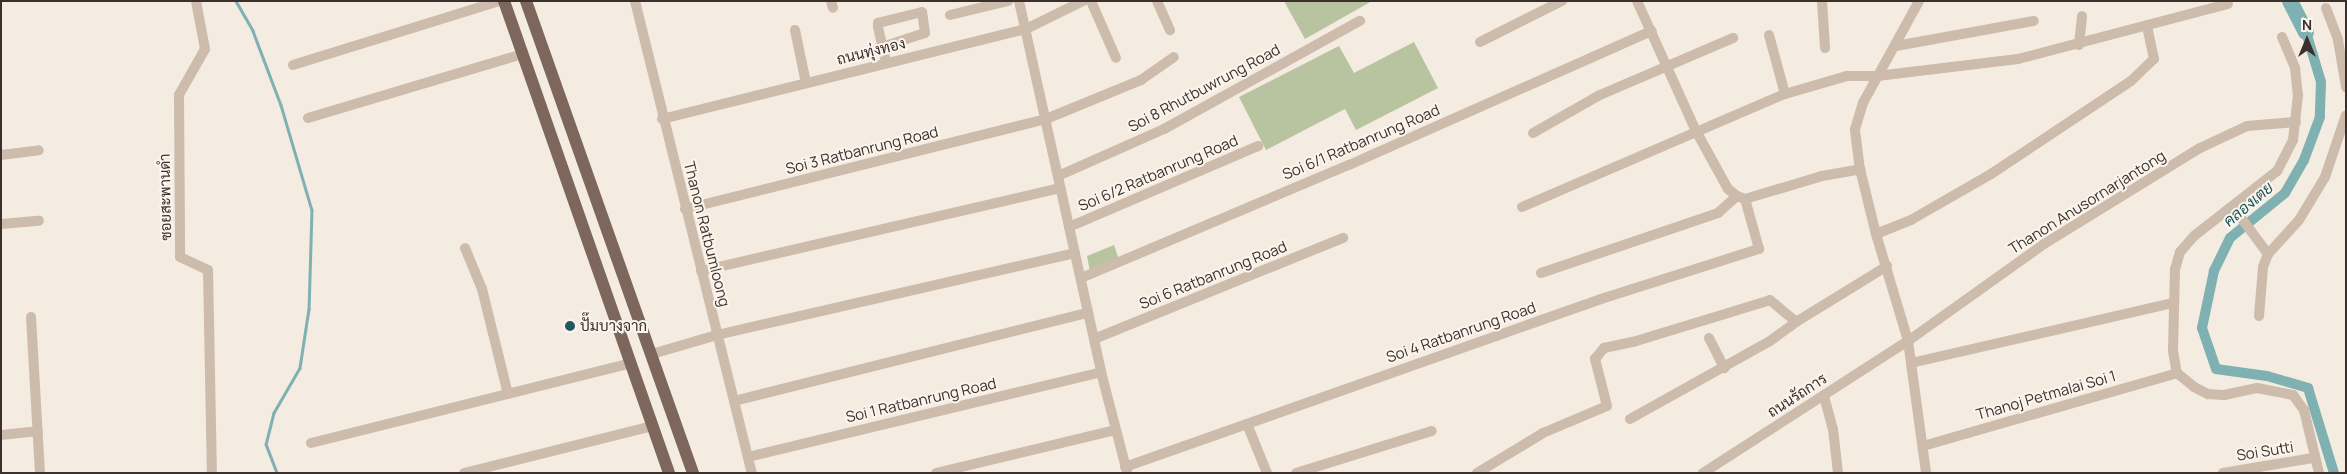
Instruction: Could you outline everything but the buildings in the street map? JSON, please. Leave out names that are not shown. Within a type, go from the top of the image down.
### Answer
[{"type":"main road","points":[[504,1],[669,473]]},
{"type":"main road","points":[[526,1],[693,473]]},
{"type":"main road","points":[[523,54],[542,48]]},
{"type":"street","name":"ซอยสะพานดำ","points":[[196,1],[205,49],[179,95],[180,256],[208,270],[212,473]]},
{"type":"street","points":[[293,65],[500,1]]},
{"type":"street","name":"Thanon Ratbumloong","points":[[635,1],[662,119],[752,473]]},
{"type":"street","points":[[950,16],[1008,1]]},
{"type":"street","points":[[1019,1],[1101,372],[1126,470]]},
{"type":"street","name":"ถนนทุ่งทอง","points":[[662,119],[1026,29],[1084,1]]},
{"type":"street","points":[[1091,1],[1116,58]]},
{"type":"street","points":[[1157,1],[1170,30]]},
{"type":"street","points":[[1480,42],[1562,1]]},
{"type":"street","points":[[1638,1],[1668,64],[1696,131],[1728,189],[1741,198]]},
{"type":"street","points":[[1822,1],[1825,48]]},
{"type":"street","points":[[1918,2],[1896,46],[1877,76],[1863,104],[1855,130],[1860,169],[1876,234],[1908,341],[1926,473]]},
{"type":"street","points":[[1522,207],[1785,94],[1847,76],[1877,76],[2018,59],[2080,45],[2228,4]]},
{"type":"street","points":[[2326,8],[2338,40],[2346,87]]},
{"type":"street","points":[[882,47],[925,33],[922,12],[879,22],[882,47],[886,63]]},
{"type":"street","points":[[2080,45],[2082,16]]},
{"type":"street","points":[[1896,46],[2034,20]]},
{"type":"street","name":"Soi 8 Rhutbuwrung Road","points":[[1058,176],[1164,129],[1360,21]]},
{"type":"street","points":[[1876,234],[1911,220],[1999,169],[2131,80],[2154,59],[2147,26]]},
{"type":"street","points":[[795,30],[806,83]]},
{"type":"street","name":"Soi 6/1 Ratbanrung Road","points":[[1080,278],[1349,165],[1652,31]]},
{"type":"street","points":[[1770,35],[1785,94]]},
{"type":"street","points":[[2282,37],[2295,68],[2298,95],[2296,122],[2292,140],[2277,171],[2235,210],[2194,236],[2180,252],[2175,268],[2173,351],[2178,374],[2194,388],[2217,396],[2257,388],[2293,395],[2304,410],[2313,458],[2319,473]]},
{"type":"street","points":[[1533,133],[1600,94],[1733,38]]},
{"type":"street","points":[[308,118],[523,54]]},
{"type":"street","name":"Soi 3 Ratbanrung Road","points":[[685,209],[1046,119],[1140,80],[1174,57]]},
{"type":"street","points":[[2259,316],[2263,267],[2268,254],[2299,220],[2321,184],[2335,155],[2346,115]]},
{"type":"street","name":"Thanon Anusornarjantong","points":[[1908,341],[2044,244],[2200,148],[2247,126],[2296,122]]},
{"type":"street","name":"Soi 6/2 Ratbanrung Road","points":[[1069,227],[1258,146]]},
{"type":"street","points":[[1,155],[39,150]]},
{"type":"street","points":[[1541,272],[1718,213],[1741,198],[1822,176],[1860,169]]},
{"type":"street","points":[[701,271],[1061,188]]},
{"type":"street","name":"Soi 4 Ratbanrung Road","points":[[1126,470],[1247,424],[1601,299],[1759,249],[1741,198]]},
{"type":"street","points":[[2235,210],[2259,245],[2268,254]]},
{"type":"street","points":[[1,224],[39,221]]},
{"type":"street","name":"Soi 6 Ratbanrung Road","points":[[1094,339],[1344,238]]},
{"type":"street","points":[[465,248],[482,289],[508,394]]},
{"type":"street","points":[[652,354],[717,335],[1075,253]]},
{"type":"street","points":[[1630,419],[1770,341],[1796,322],[1887,266]]},
{"type":"street","points":[[1477,473],[1544,433],[1607,406],[1595,359],[1604,348],[1770,300],[1796,322]]},
{"type":"street","points":[[1911,363],[2173,303]]},
{"type":"street","points":[[734,401],[1088,313]]},
{"type":"street","points":[[31,317],[40,473]]},
{"type":"street","points":[[1709,338],[1724,368]]},
{"type":"street","name":"ถนนรัถการ","points":[[1703,473],[1908,341]]},
{"type":"street","points":[[311,443],[631,363]]},
{"type":"street","name":"Soi 1 Ratbanrung Road","points":[[748,457],[1101,372]]},
{"type":"street","name":"Thanoj Petmalai Soi 1","points":[[1923,446],[2178,374]]},
{"type":"street","points":[[1824,396],[1833,429],[1838,473]]},
{"type":"street","points":[[1247,424],[1267,473]]},
{"type":"street","points":[[464,473],[653,426]]},
{"type":"street","points":[[1,435],[38,430]]},
{"type":"street","points":[[936,473],[960,470],[1116,430]]},
{"type":"street","points":[[1296,473],[1432,430]]},
{"type":"street","name":"Soi Sutti","points":[[2223,473],[2313,458]]},
{"type":"green space","points":[[1284,1],[1372,1],[1305,39]]},
{"type":"green space","points":[[1414,42],[1438,88],[1356,130],[1345,109],[1266,150],[1239,97],[1339,46],[1354,73]]},
{"type":"green space","points":[[1114,245],[1119,260],[1090,272],[1087,256]]},
{"type":"waterway","points":[[236,1],[253,31],[281,105],[312,210],[309,309],[300,368],[274,413],[266,444],[277,473]]},
{"type":"waterway","points":[[2290,1],[2306,32]]},
{"type":"waterway","name":"คลองเตย","points":[[2306,32],[2321,82],[2320,117],[2304,160],[2285,193],[2230,238],[2214,271],[2202,328],[2216,369],[2267,376],[2308,388],[2334,473]]},
{"type":"place","name":"ปั๊มบางจาก","points":[[570,326]]}]
